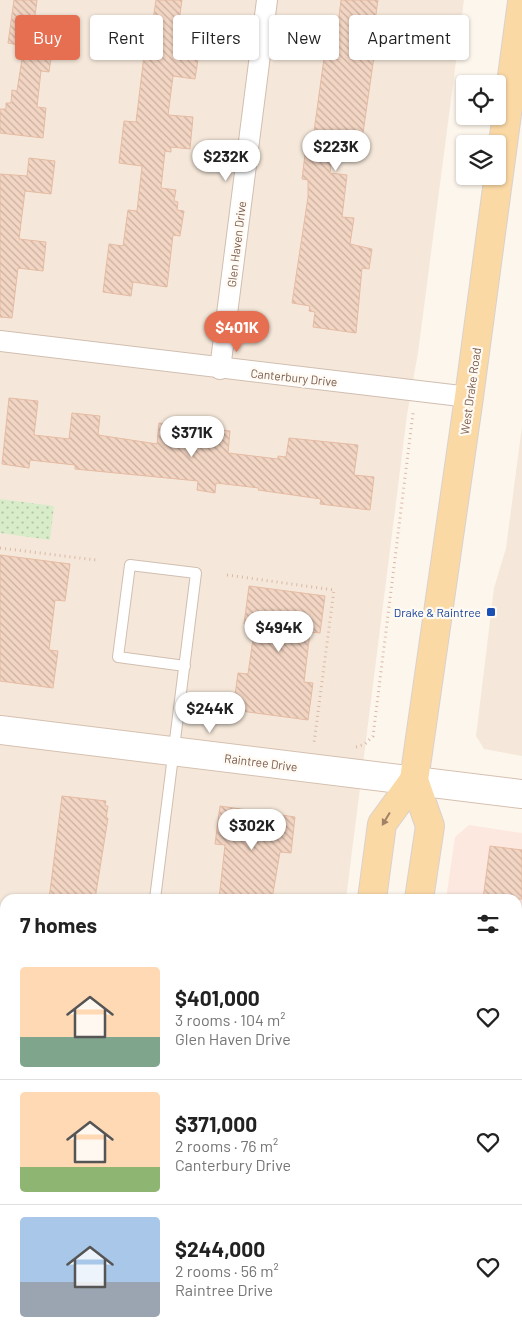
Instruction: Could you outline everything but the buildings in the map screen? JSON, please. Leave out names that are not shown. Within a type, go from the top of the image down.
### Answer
[{"type":"main road","name":"West Drake Road","points":[[420,894],[430,826],[414,780],[469,397],[522,2]]},
{"type":"main road","name":"West Drake Road","points":[[373,894],[382,824],[414,780]]},
{"type":"street","name":"Glen Haven Drive","points":[[220,369],[267,0]]},
{"type":"street","name":"Canterbury Drive","points":[[0,341],[220,369],[469,397]]},
{"type":"street","name":"Raintree Drive","points":[[0,730],[522,794]]},
{"type":"lane","points":[[155,894],[196,573],[130,565],[118,657],[184,666]]},
{"type":"path","points":[[353,749],[364,746],[373,736],[413,413],[403,412]]},
{"type":"path","points":[[0,548],[96,560]]},
{"type":"path","points":[[227,575],[334,590],[314,744]]},
{"type":"path","points":[[304,742],[324,745]]},
{"type":"shaded area","points":[[0,0],[464,0],[462,15],[349,15],[349,60],[456,60],[418,353],[407,415],[347,894],[0,894]]},
{"type":"shaded area","points":[[522,426],[522,756],[484,749],[476,736],[494,588],[506,548]]},
{"type":"shaded area","points":[[469,825],[522,833],[522,894],[447,894],[455,837]]},
{"type":"green space","points":[[0,499],[54,506],[50,540],[0,533]]},
{"type":"place","name":"Drake & Raintree","points":[[491,612]]}]
